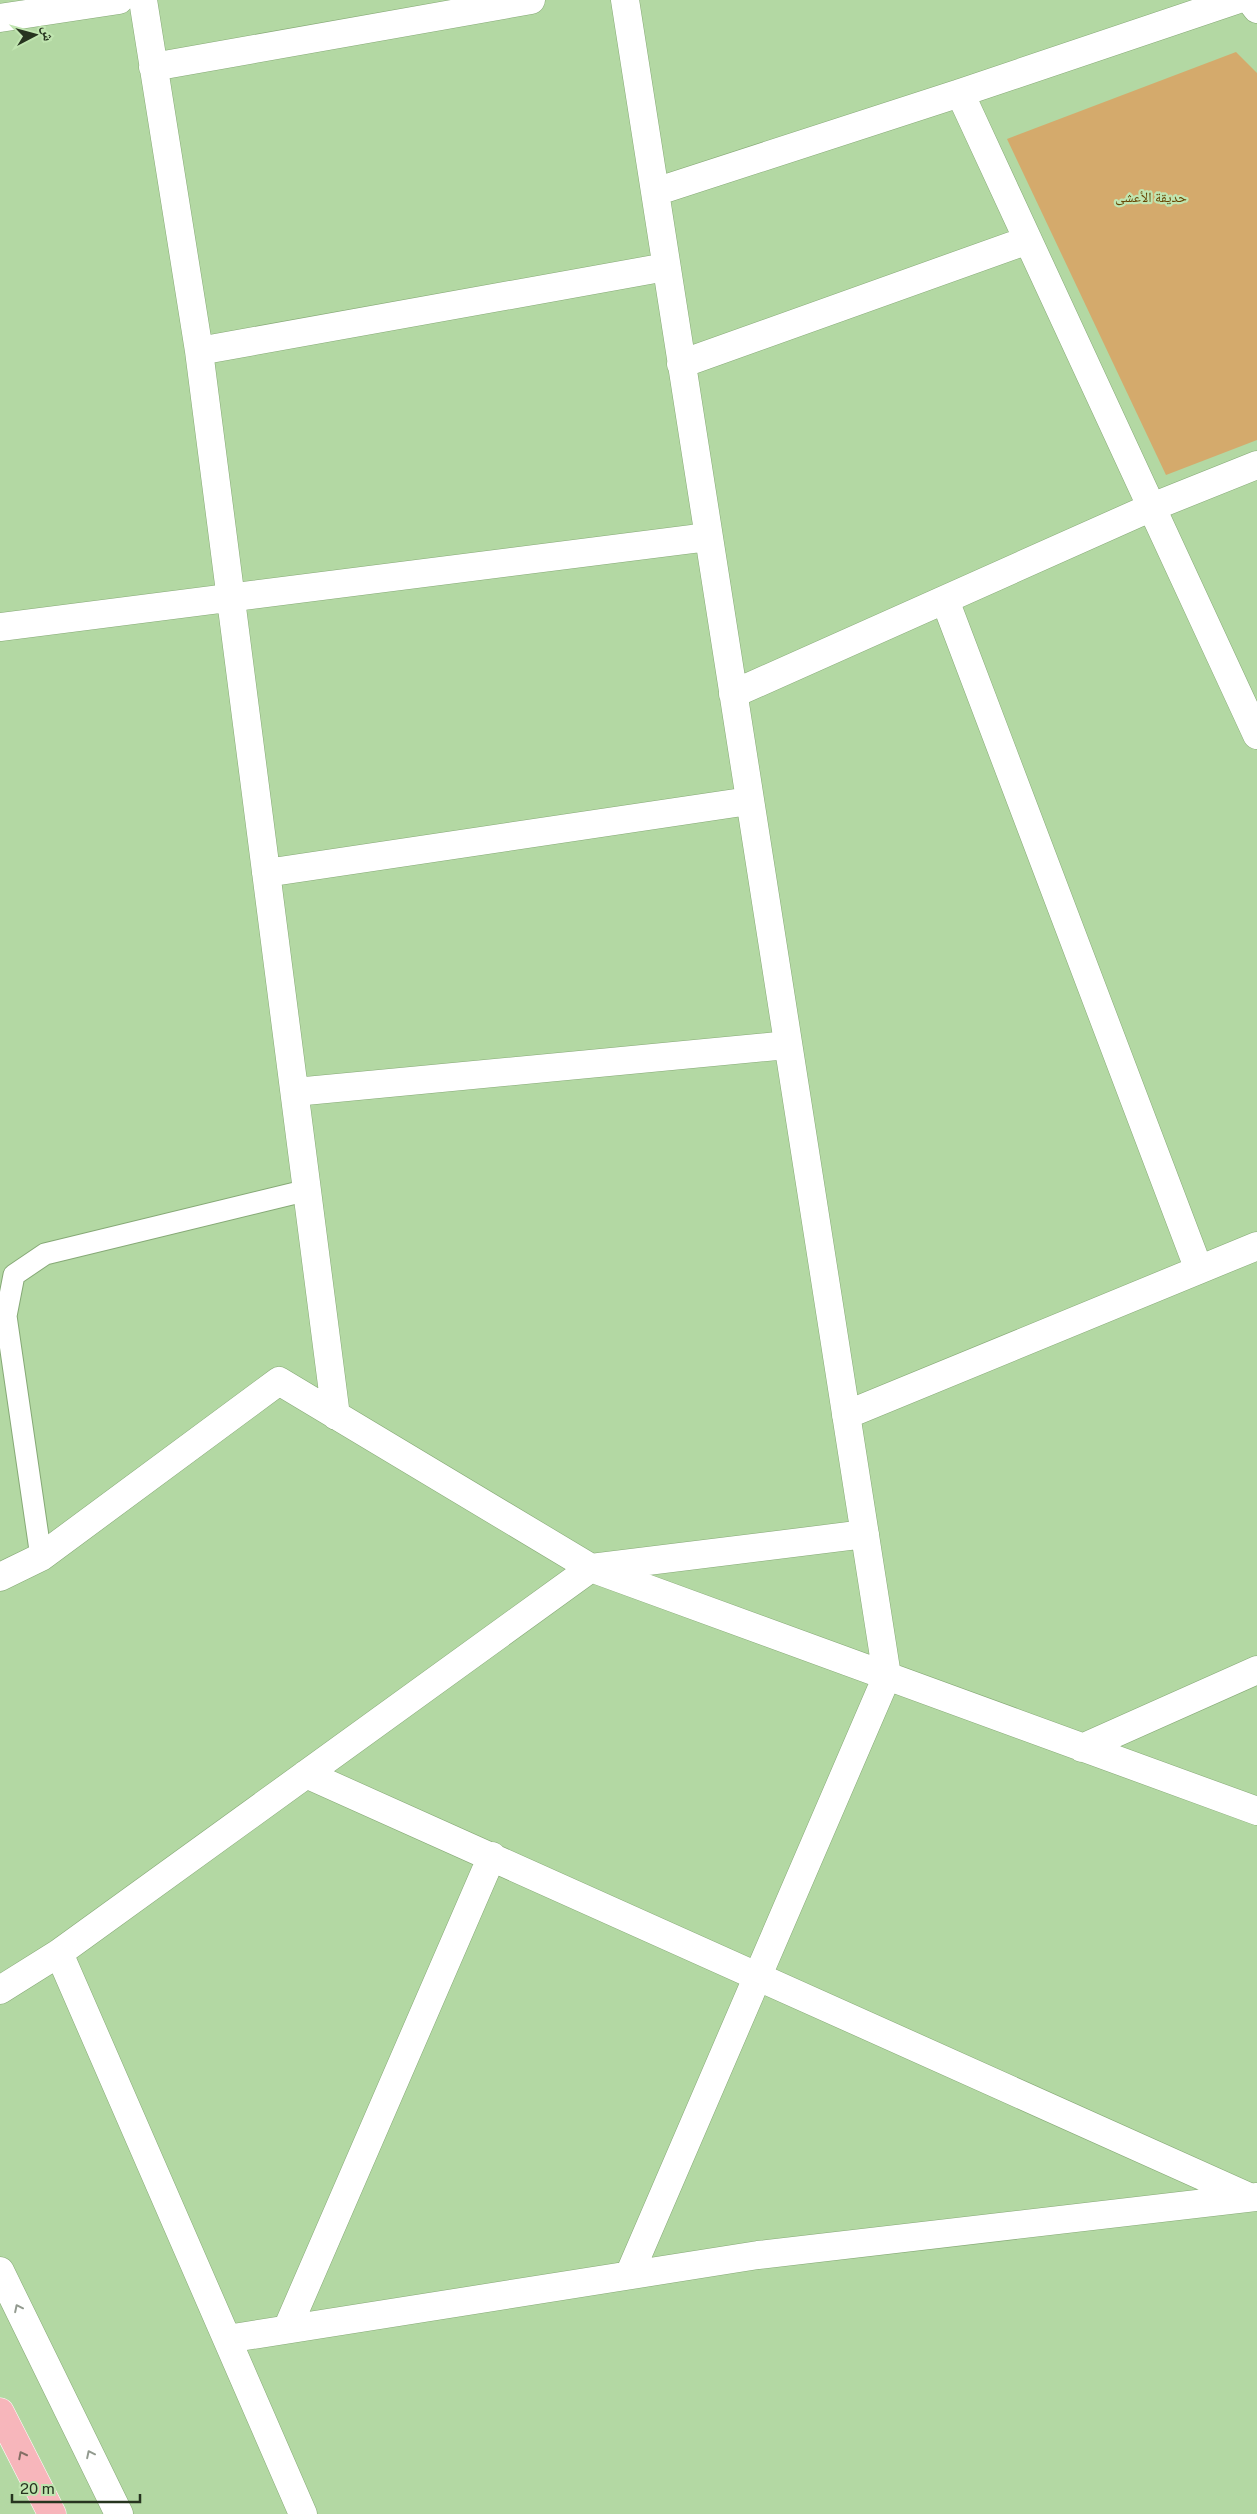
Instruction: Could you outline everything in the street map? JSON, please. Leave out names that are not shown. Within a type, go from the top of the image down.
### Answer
[{"type":"main road","points":[[0,2412],[52,2514]]},
{"type":"street","points":[[0,18],[120,0]]},
{"type":"street","points":[[143,0],[199,351],[336,1416]]},
{"type":"street","points":[[153,67],[530,0]]},
{"type":"street","points":[[625,0],[887,1676],[629,2275]]},
{"type":"street","points":[[655,192],[960,93],[1236,0]]},
{"type":"street","points":[[1250,0],[1257,9]]},
{"type":"street","points":[[960,93],[1257,735]]},
{"type":"street","points":[[681,364],[1028,240]]},
{"type":"street","points":[[199,351],[666,267]]},
{"type":"street","points":[[733,694],[1152,507],[1257,465]]},
{"type":"street","points":[[0,627],[708,537]]},
{"type":"street","points":[[944,600],[1198,1270]]},
{"type":"street","points":[[266,873],[749,800]]},
{"type":"street","points":[[295,1092],[788,1045]]},
{"type":"street","points":[[846,1415],[1257,1246]]},
{"type":"street","points":[[0,1577],[41,1557],[279,1382],[591,1568],[1257,1811]]},
{"type":"street","points":[[0,1990],[58,1953],[591,1568],[865,1534]]},
{"type":"street","points":[[1082,1748],[1257,1670]]},
{"type":"street","points":[[306,1774],[1254,2197]]},
{"type":"street","points":[[287,2329],[492,1856]]},
{"type":"street","points":[[58,1953],[304,2514]]},
{"type":"street","points":[[227,2339],[758,2255],[1254,2197]]},
{"type":"street","points":[[0,2271],[119,2514]]},
{"type":"lane","points":[[41,1557],[6,1316],[14,1275],[45,1254],[308,1190]]},
{"type":"green space","name":"حديقة الأعشى","points":[[1236,52],[1257,73],[1257,440],[1166,475],[1007,139]]}]
